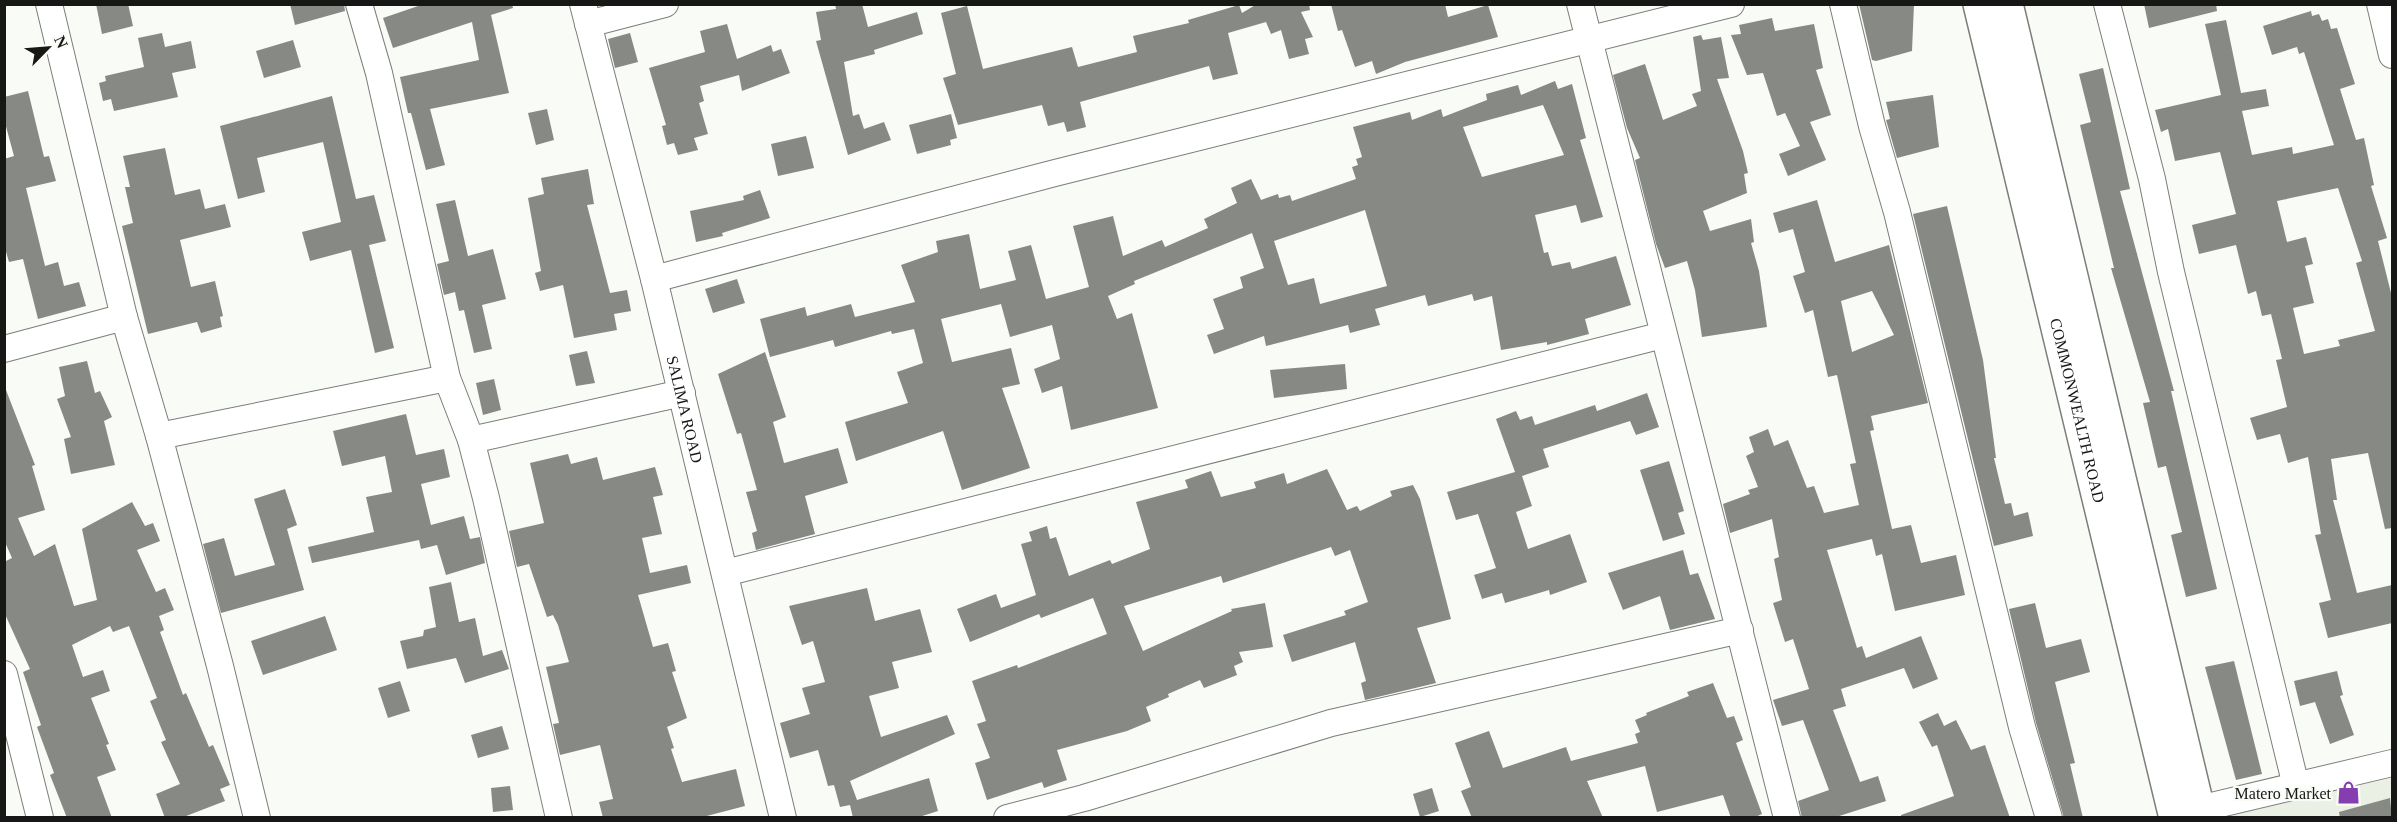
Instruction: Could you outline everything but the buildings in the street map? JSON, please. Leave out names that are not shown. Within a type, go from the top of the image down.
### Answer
[{"type":"main road","name":"COMMONWEALTH ROAD","points":[[1980,4],[2183,815]]},
{"type":"main road","name":"COMMONWEALTH ROAD","points":[[2006,4],[2183,815]]},
{"type":"street","points":[[49,4],[124,317],[159,436],[257,818]]},
{"type":"street","points":[[359,4],[384,94],[447,378],[471,440],[486,498],[559,818]]},
{"type":"street","points":[[585,14],[665,4]]},
{"type":"street","points":[[1580,4],[1787,818]]},
{"type":"street","points":[[654,279],[1056,173],[1731,4]]},
{"type":"street","points":[[1843,4],[1872,126],[1897,212],[2022,727],[2049,818]]},
{"type":"street","points":[[2107,4],[2152,178],[2170,272],[2296,786]]},
{"type":"street","points":[[2380,4],[2392,55]]},
{"type":"street","name":"SALIMA ROAD","points":[[585,14],[654,279],[783,818]]},
{"type":"street","points":[[4,350],[124,317]]},
{"type":"street","points":[[725,573],[1663,335]]},
{"type":"street","points":[[159,436],[447,378]]},
{"type":"street","points":[[471,440],[682,393]]},
{"type":"street","points":[[1006,818],[1084,798],[1331,723],[1740,630]]},
{"type":"street","points":[[4,674],[40,818]]},
{"type":"street","points":[[2183,815],[2392,763]]},
{"type":"shaded area","name":"Matero Market","points":[[2392,769],[2392,817],[2220,817]]},
{"type":"place","name":"Matero Market","points":[[2349,793]]}]
